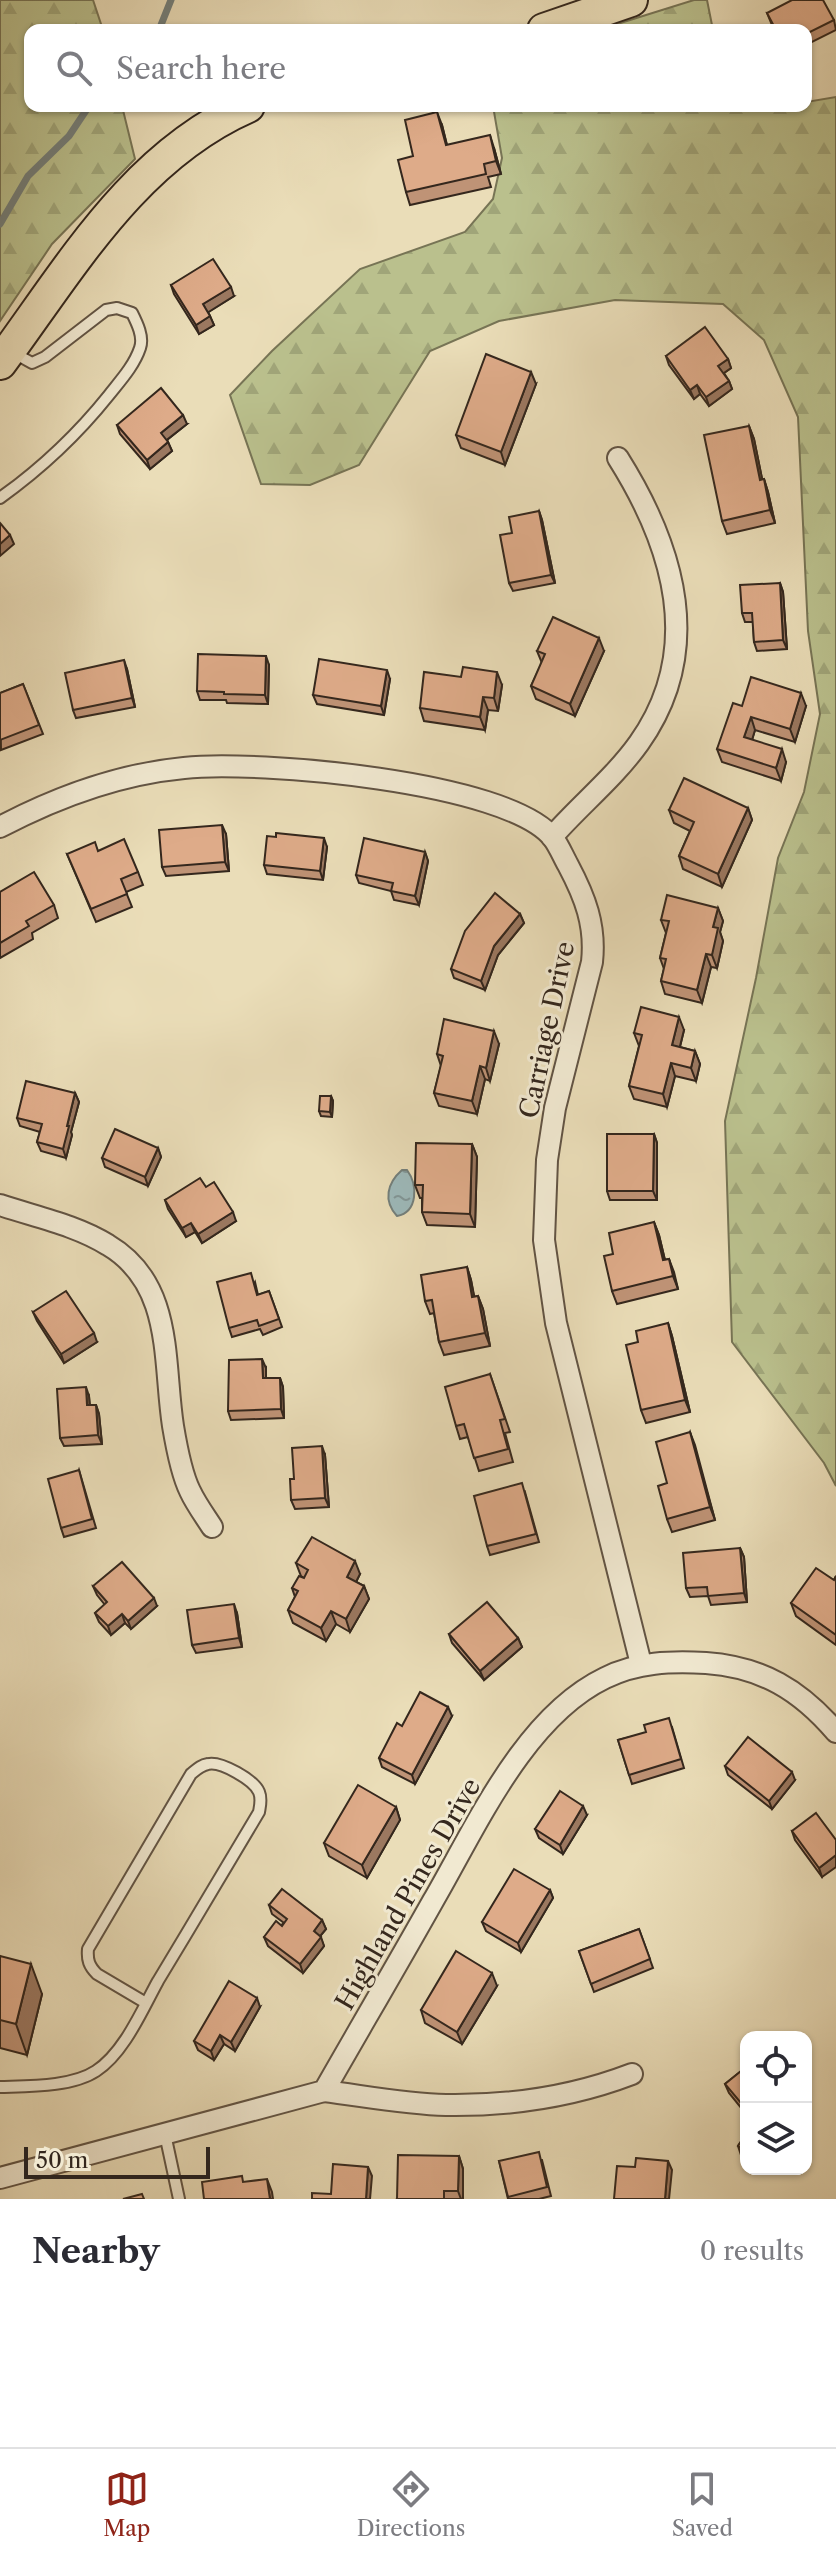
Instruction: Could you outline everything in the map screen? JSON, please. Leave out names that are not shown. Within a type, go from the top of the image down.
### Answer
[{"type":"main road","points":[[561,24],[631,0]]},
{"type":"main road","points":[[5,356],[75,256],[118,204],[171,154],[237,112]]},
{"type":"street","points":[[552,837],[640,742],[658,713],[669,684],[677,644],[675,603],[665,559],[650,513],[618,458]]},
{"type":"street","name":"Carriage Drive","points":[[0,827],[58,800],[145,773],[217,765],[356,776],[457,794],[510,810],[552,837],[585,897],[594,941],[592,962],[555,1108],[547,1160],[544,1240],[556,1323],[641,1664]]},
{"type":"street","points":[[0,1205],[83,1232],[111,1246],[133,1266],[149,1289],[161,1316],[173,1428],[189,1489],[212,1527]]},
{"type":"street","name":"Highland Pines Drive","points":[[324,2091],[503,1781],[550,1719],[577,1695],[604,1678],[641,1664],[720,1664],[751,1670],[781,1682],[811,1705],[836,1732]]},
{"type":"street","points":[[0,2178],[324,2091],[444,2105],[496,2103],[546,2099],[580,2092],[632,2074]]},
{"type":"lane","points":[[0,498],[37,471],[84,426],[127,373],[141,346],[139,328],[132,313],[117,308],[106,310],[45,357],[32,363],[5,356]]},
{"type":"lane","points":[[0,2087],[42,2085],[94,2073],[113,2058],[146,2003],[259,1812],[259,1791],[223,1765],[212,1763],[201,1766],[191,1774],[88,1949],[87,1958],[97,1974],[146,2003]]},
{"type":"lane","points":[[165,2134],[179,2199]]},
{"type":"green space","points":[[0,0],[93,0],[101,24],[24,24],[24,112],[123,112],[135,159],[52,244],[0,321]]},
{"type":"green space","points":[[694,0],[707,0],[712,24],[617,24]]},
{"type":"green space","points":[[836,97],[836,1486],[824,1463],[732,1342],[725,1121],[778,858],[804,792],[820,714],[808,631],[798,417],[764,340],[723,304],[615,300],[499,321],[430,351],[359,465],[310,485],[261,484],[230,395],[360,269],[465,232],[493,199],[502,158],[494,112],[812,112],[812,101]]},
{"type":"water","points":[[402,1170],[407,1170],[411,1176],[414,1197],[409,1209],[397,1216],[388,1198],[390,1186]]},
{"type":"building","points":[[792,0],[823,0],[834,20],[812,31],[812,24],[773,24],[767,13]]},
{"type":"building","points":[[437,112],[446,145],[490,135],[496,161],[484,164],[486,174],[406,192],[398,160],[413,156],[405,120]]},
{"type":"building","points":[[213,259],[231,287],[203,304],[210,316],[196,325],[171,285]]},
{"type":"building","points":[[705,327],[728,359],[718,366],[729,381],[706,397],[697,385],[690,390],[666,356]]},
{"type":"building","points":[[486,354],[531,372],[501,452],[456,435]]},
{"type":"building","points":[[161,388],[183,415],[161,433],[168,442],[147,460],[117,425]]},
{"type":"building","points":[[749,426],[760,480],[764,479],[770,510],[722,521],[704,435]]},
{"type":"building","points":[[539,511],[551,575],[509,583],[500,535],[512,533],[509,517]]},
{"type":"building","points":[[0,523],[10,535],[0,544]]},
{"type":"building","points":[[780,583],[783,640],[754,642],[752,613],[742,613],[740,585]]},
{"type":"building","points":[[553,617],[599,638],[570,704],[531,686],[545,654],[537,651]]},
{"type":"building","points":[[198,654],[266,656],[265,695],[197,691]]},
{"type":"building","points":[[319,659],[387,670],[381,706],[313,695]]},
{"type":"building","points":[[124,660],[132,698],[73,710],[65,673]]},
{"type":"building","points":[[463,667],[497,672],[494,698],[483,697],[480,717],[420,708],[424,672],[461,677]]},
{"type":"building","points":[[751,677],[801,693],[790,729],[751,717],[744,737],[782,749],[776,768],[717,749],[733,703],[742,706]]},
{"type":"building","points":[[23,684],[39,725],[0,740],[0,693]]},
{"type":"building","points":[[684,778],[748,808],[718,874],[679,856],[694,822],[669,810]]},
{"type":"building","points":[[222,825],[225,862],[162,867],[159,830]]},
{"type":"building","points":[[276,833],[324,838],[320,871],[264,865],[267,836],[276,837]]},
{"type":"building","points":[[364,838],[425,852],[415,896],[391,891],[393,883],[356,875]]},
{"type":"building","points":[[124,839],[138,872],[121,879],[127,894],[91,909],[67,854],[95,842],[98,851]]},
{"type":"building","points":[[34,872],[54,905],[26,921],[29,926],[0,943],[0,892]]},
{"type":"building","points":[[495,893],[520,914],[494,946],[481,981],[451,969],[465,931]]},
{"type":"building","points":[[667,895],[718,908],[713,927],[718,928],[712,955],[706,954],[697,990],[661,981],[666,959],[660,958],[669,921],[661,920]]},
{"type":"building","points":[[641,1007],[679,1017],[672,1045],[695,1051],[691,1068],[671,1063],[663,1094],[629,1086],[642,1035],[634,1033]]},
{"type":"building","points":[[444,1019],[494,1031],[486,1068],[480,1066],[472,1101],[434,1093],[443,1056],[437,1054]]},
{"type":"building","points":[[26,1081],[75,1093],[63,1149],[37,1142],[42,1124],[17,1118]]},
{"type":"building","points":[[320,1096],[331,1096],[330,1112],[319,1111]]},
{"type":"building","points":[[115,1129],[158,1148],[145,1177],[102,1158]]},
{"type":"building","points":[[607,1134],[654,1134],[653,1191],[607,1191]]},
{"type":"building","points":[[416,1143],[472,1144],[470,1214],[422,1212],[423,1185],[415,1185]]},
{"type":"building","points":[[200,1178],[206,1187],[214,1182],[233,1212],[198,1234],[191,1223],[182,1228],[165,1200]]},
{"type":"building","points":[[654,1222],[663,1260],[669,1259],[673,1276],[612,1291],[604,1256],[613,1254],[609,1233]]},
{"type":"building","points":[[467,1267],[472,1297],[478,1296],[485,1333],[439,1342],[432,1300],[425,1301],[421,1275]]},
{"type":"building","points":[[251,1273],[257,1295],[269,1291],[279,1319],[259,1326],[257,1320],[229,1328],[217,1282]]},
{"type":"building","points":[[66,1291],[94,1333],[61,1354],[33,1312]]},
{"type":"building","points":[[668,1323],[685,1400],[641,1410],[626,1345],[638,1342],[636,1331]]},
{"type":"building","points":[[262,1359],[263,1378],[280,1378],[281,1409],[228,1411],[229,1360]]},
{"type":"building","points":[[490,1374],[505,1419],[500,1420],[508,1449],[474,1458],[464,1424],[456,1426],[445,1387]]},
{"type":"building","points":[[86,1387],[87,1405],[96,1405],[98,1435],[60,1438],[57,1389]]},
{"type":"building","points":[[690,1432],[710,1507],[667,1519],[658,1486],[667,1483],[656,1442]]},
{"type":"building","points":[[322,1446],[325,1498],[291,1500],[290,1479],[294,1479],[292,1448]]},
{"type":"building","points":[[79,1470],[92,1519],[61,1528],[48,1479]]},
{"type":"building","points":[[522,1483],[536,1534],[487,1546],[474,1496]]},
{"type":"building","points":[[312,1537],[355,1561],[347,1577],[364,1586],[346,1619],[331,1611],[321,1628],[288,1610],[298,1591],[292,1588],[299,1576],[304,1578],[308,1570],[296,1563]]},
{"type":"building","points":[[740,1548],[744,1593],[708,1596],[707,1587],[686,1588],[683,1553]]},
{"type":"building","points":[[122,1562],[154,1598],[128,1621],[122,1614],[108,1626],[95,1613],[107,1602],[93,1586]]},
{"type":"building","points":[[816,1568],[834,1580],[836,1576],[836,1635],[791,1603]]},
{"type":"building","points":[[487,1602],[518,1638],[480,1671],[449,1634]]},
{"type":"building","points":[[234,1604],[239,1638],[192,1645],[187,1610]]},
{"type":"building","points":[[420,1692],[448,1707],[412,1775],[379,1758],[397,1723],[402,1726]]},
{"type":"building","points":[[669,1718],[681,1759],[629,1775],[618,1740],[646,1732],[644,1725]]},
{"type":"building","points":[[748,1737],[792,1772],[769,1801],[725,1766]]},
{"type":"building","points":[[358,1785],[396,1807],[362,1865],[324,1843]]},
{"type":"building","points":[[560,1791],[583,1806],[560,1845],[535,1829]]},
{"type":"building","points":[[816,1813],[836,1840],[836,1855],[819,1868],[792,1831]]},
{"type":"building","points":[[514,1869],[550,1890],[518,1943],[482,1922]]},
{"type":"building","points":[[282,1889],[322,1920],[314,1931],[321,1937],[300,1964],[264,1937],[276,1921],[282,1926],[287,1919],[269,1905]]},
{"type":"building","points":[[639,1929],[650,1959],[591,1984],[579,1951]]},
{"type":"building","points":[[456,1951],[492,1973],[457,2032],[421,2010]]},
{"type":"building","points":[[0,1956],[31,1964],[16,2024],[0,2020]]},
{"type":"building","points":[[229,1981],[257,1998],[231,2042],[220,2035],[211,2051],[194,2041]]},
{"type":"building","points":[[740,2072],[740,2102],[725,2084]]},
{"type":"building","points":[[539,2152],[547,2187],[508,2197],[499,2161]]},
{"type":"building","points":[[398,2155],[459,2156],[458,2191],[444,2191],[444,2199],[397,2199]]},
{"type":"building","points":[[636,2158],[668,2161],[665,2199],[614,2199],[617,2166],[635,2167]]},
{"type":"building","points":[[333,2164],[368,2167],[366,2199],[312,2199],[312,2193],[331,2194]]},
{"type":"building","points":[[242,2176],[243,2182],[267,2179],[270,2199],[204,2199],[202,2182]]},
{"type":"building","points":[[142,2194],[144,2199],[123,2199]]},
{"type":"waterway","points":[[161,24],[171,0]]},
{"type":"waterway","points":[[0,224],[28,176],[69,136],[85,112]]}]
